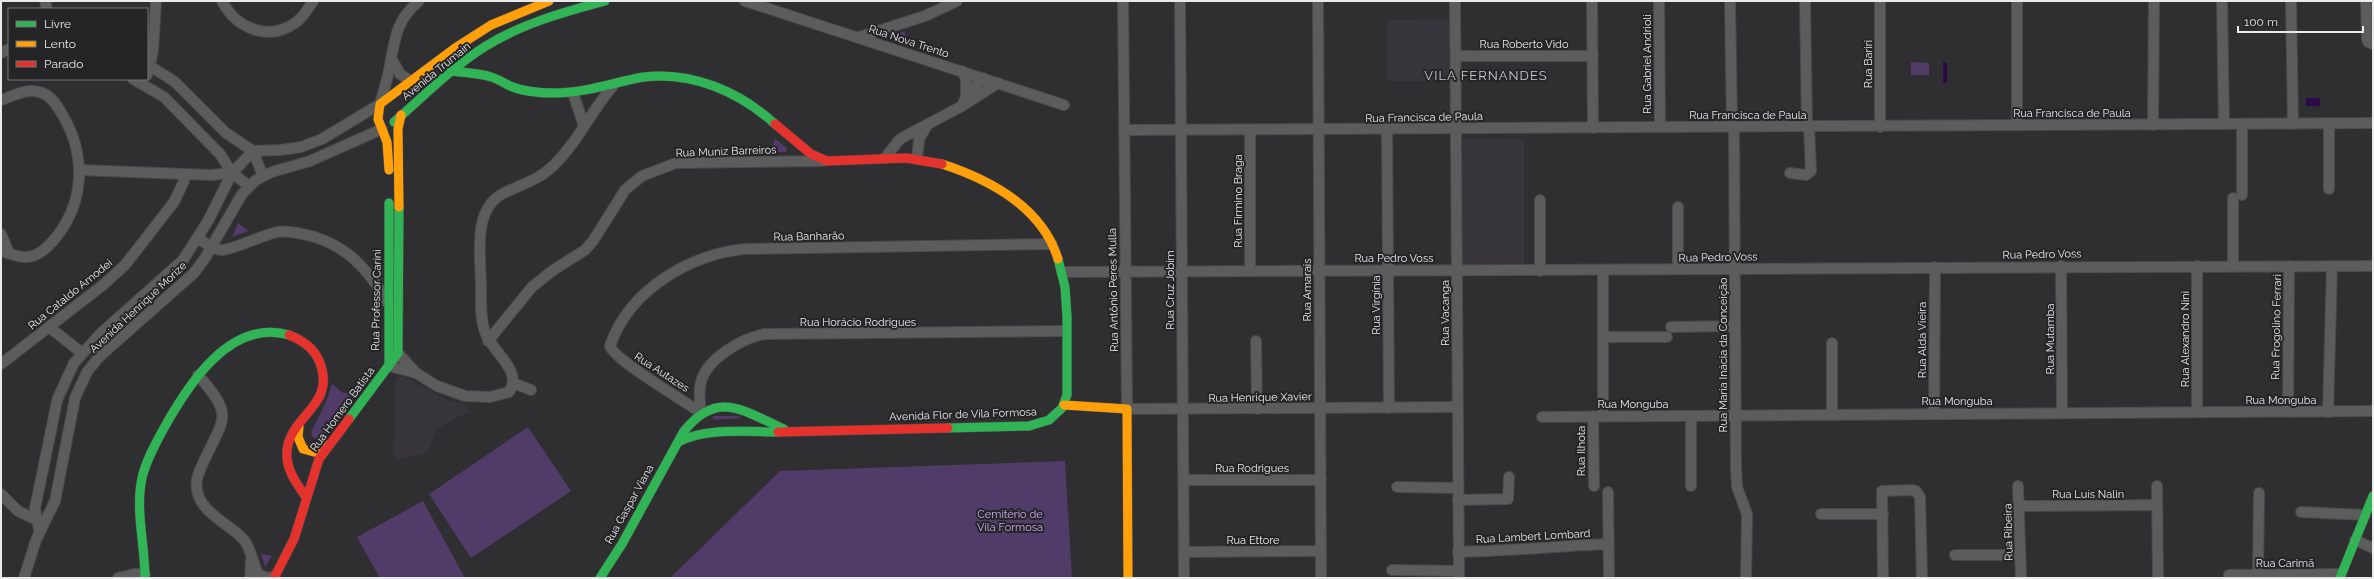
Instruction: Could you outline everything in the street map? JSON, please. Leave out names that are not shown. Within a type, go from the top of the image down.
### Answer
[{"type":"street","points":[[156,1],[149,64],[175,82],[226,134],[253,151],[263,176]]},
{"type":"street","points":[[222,1],[228,12],[246,27],[267,32],[287,28],[297,22],[313,1]]},
{"type":"street","points":[[380,104],[391,58],[391,48],[399,27],[407,14],[419,1]]},
{"type":"street","name":"Avenida Trumain","points":[[253,151],[280,150],[301,147],[322,139],[380,104],[455,48],[491,25],[549,1]]},
{"type":"street","name":"Avenida Trumain","points":[[249,186],[263,176],[310,160],[382,129],[401,115],[428,90],[452,71],[508,34],[557,14],[605,1]]},
{"type":"street","name":"Rua Nova Trento","points":[[746,1],[998,82],[1064,105]]},
{"type":"street","points":[[859,37],[925,16],[957,1]]},
{"type":"street","name":"Rua Antônio Peres Mulla","points":[[1123,1],[1124,272],[1127,409],[1128,578]]},
{"type":"street","name":"Rua Cruz Jobim","points":[[1180,1],[1184,578]]},
{"type":"street","name":"Rua Amarais","points":[[1318,1],[1321,578]]},
{"type":"street","name":"Rua Vacanga","points":[[1455,1],[1459,574]]},
{"type":"street","points":[[1592,1],[1593,128]]},
{"type":"street","name":"Rua Gabriel Andrioli","points":[[1659,1],[1660,127]]},
{"type":"street","name":"Rua Maria Inácia da Conceição","points":[[1730,1],[1737,487],[1747,514],[1746,578]]},
{"type":"street","points":[[1790,173],[1806,174],[1811,171],[1808,127],[1805,1]]},
{"type":"street","name":"Rua Bariri","points":[[1880,1],[1880,126]]},
{"type":"street","points":[[2017,1],[2017,125]]},
{"type":"street","points":[[2153,125],[2154,1]]},
{"type":"street","points":[[2222,1],[2224,124]]},
{"type":"street","points":[[2291,1],[2293,124]]},
{"type":"street","points":[[2366,1],[2367,38],[2368,42],[2373,44]]},
{"type":"street","points":[[455,48],[470,58],[490,76]]},
{"type":"street","name":"Rua Roberto Vido","points":[[1456,56],[1593,56]]},
{"type":"street","points":[[391,58],[400,74],[411,81]]},
{"type":"street","points":[[452,71],[490,76],[524,90],[573,93],[613,86],[637,79],[656,77],[684,78],[732,93],[757,109],[806,150],[826,161],[885,158],[917,159],[960,170],[1002,189],[1022,203],[1035,217],[1052,244],[1062,272],[1065,288],[1067,395],[1064,405]]},
{"type":"street","points":[[962,71],[966,79],[964,101]]},
{"type":"street","points":[[964,101],[983,78]]},
{"type":"street","points":[[147,80],[178,109],[220,154],[232,173],[249,186]]},
{"type":"street","points":[[885,158],[900,139],[998,82]]},
{"type":"street","points":[[389,366],[416,373],[438,386],[465,396],[498,396],[508,392],[513,383],[509,368],[488,342],[481,312],[481,238],[486,209],[496,196],[544,174],[568,150],[613,86]]},
{"type":"street","points":[[1,100],[31,91],[46,94],[58,108],[72,131],[79,156],[80,170],[74,205],[68,220],[59,234],[43,250],[32,256],[25,257],[5,252],[1,234]]},
{"type":"street","points":[[573,93],[584,126]]},
{"type":"street","name":"Rua Professor Carini","points":[[380,104],[377,118],[390,154],[388,304],[389,366]]},
{"type":"street","name":"Rua Professor Carini","points":[[389,366],[398,353],[398,129],[401,115]]},
{"type":"street","name":"Rua Francisca de Paula","points":[[1124,130],[1388,130],[2373,123]]},
{"type":"street","points":[[917,159],[919,139],[928,124]]},
{"type":"street","points":[[2233,266],[2242,124]]},
{"type":"street","points":[[2329,124],[2329,189]]},
{"type":"street","name":"Rua Firmino Braga","points":[[1250,130],[1250,271]]},
{"type":"street","name":"Rua Virgínia","points":[[1388,130],[1389,408]]},
{"type":"street","points":[[80,170],[184,174],[232,173],[253,151]]},
{"type":"street","name":"Rua Muniz Barreiros","points":[[488,342],[532,287],[552,270],[585,250],[625,190],[642,176],[676,163],[826,161]]},
{"type":"street","name":"Avenida Henrique Morize","points":[[40,525],[35,508],[58,400],[74,364],[82,353],[123,313],[175,269],[198,238],[212,214],[232,173]]},
{"type":"street","name":"Rua Cataldo Amodei","points":[[1,364],[103,285],[124,265],[174,202],[184,181],[184,174]]},
{"type":"street","name":"Avenida Henrique Morize","points":[[40,525],[55,501],[70,412],[87,372],[116,341],[186,280],[212,248],[242,194],[249,186]]},
{"type":"street","points":[[1540,200],[1540,271]]},
{"type":"street","points":[[1678,208],[1678,269]]},
{"type":"street","points":[[198,238],[212,248],[223,250],[278,232],[320,238],[350,254],[378,286],[388,304],[399,304]]},
{"type":"street","name":"Rua Banharão","points":[[612,350],[613,339],[628,314],[658,283],[688,263],[721,252],[820,247],[1052,244]]},
{"type":"street","name":"Rua Pedro Voss","points":[[1062,272],[1319,270],[1540,271],[2062,266],[2373,266]]},
{"type":"street","name":"Rua Mutamba","points":[[2062,266],[2062,412]]},
{"type":"street","name":"Rua Alexandro Nini","points":[[2197,266],[2197,412]]},
{"type":"street","name":"Rua Frogolino Ferrari","points":[[2288,412],[2289,266]]},
{"type":"street","points":[[2328,412],[2332,266]]},
{"type":"street","name":"Rua Alda Vieira","points":[[1934,413],[1935,267]]},
{"type":"street","name":"Rua Ilhota","points":[[1594,486],[1603,337],[1603,270]]},
{"type":"street","points":[[1671,327],[1735,326]]},
{"type":"street","points":[[49,327],[82,353]]},
{"type":"street","name":"Rua Horácio Rodrigues","points":[[701,413],[699,396],[701,382],[706,371],[726,352],[751,336],[765,334],[1066,331]]},
{"type":"street","points":[[118,578],[134,574],[148,577],[140,500],[141,483],[151,453],[184,391],[217,357],[248,338],[274,332],[296,338],[315,354],[320,363],[323,378],[322,392],[318,402],[292,434],[287,446],[286,457],[294,479],[306,497]]},
{"type":"street","points":[[1603,337],[1667,337]]},
{"type":"street","points":[[1256,341],[1257,409]]},
{"type":"street","points":[[1832,343],[1832,414]]},
{"type":"street","name":"Rua Autazes","points":[[612,350],[624,361],[701,413]]},
{"type":"street","points":[[398,353],[416,373]]},
{"type":"street","name":"Rua Homero Batista","points":[[275,577],[294,539],[319,459],[389,366]]},
{"type":"street","points":[[198,375],[220,403],[222,417],[217,434],[199,472],[196,488],[199,498],[207,509],[245,542],[261,577],[275,577]]},
{"type":"street","points":[[513,383],[531,390]]},
{"type":"street","name":"Rua Henrique Xavier","points":[[1064,405],[1127,409],[1183,410],[1457,407]]},
{"type":"street","name":"Avenida Flor de Vila Formosa","points":[[715,433],[1029,426],[1050,421],[1058,416],[1064,405]]},
{"type":"street","name":"Avenida Flor de Vila Formosa","points":[[701,413],[719,406],[747,410],[788,431]]},
{"type":"street","points":[[732,432],[748,423],[750,418],[747,410]]},
{"type":"street","name":"Rua Monguba","points":[[1542,417],[2062,412],[2373,412]]},
{"type":"street","points":[[701,413],[706,424],[715,433]]},
{"type":"street","name":"Rua Gaspar Viana","points":[[600,578],[622,544],[688,424],[701,413]]},
{"type":"street","points":[[1691,416],[1691,486]]},
{"type":"street","points":[[299,426],[298,437],[303,449],[313,452],[320,451],[330,444]]},
{"type":"street","points":[[678,442],[690,436],[715,433]]},
{"type":"street","points":[[1458,500],[1508,499],[1509,477]]},
{"type":"street","name":"Rua Rodrigues","points":[[1184,480],[1321,480]]},
{"type":"street","name":"Rua Ribeira","points":[[2018,486],[2021,578]]},
{"type":"street","points":[[2157,486],[2158,578]]},
{"type":"street","points":[[1397,487],[1458,488]]},
{"type":"street","points":[[1883,578],[1882,491],[1912,490],[1919,494],[1921,505],[1922,578]]},
{"type":"street","points":[[1608,492],[1609,578]]},
{"type":"street","points":[[2258,575],[2259,493]]},
{"type":"street","points":[[1,494],[18,511],[40,525],[24,578]]},
{"type":"street","points":[[2341,576],[2373,496]]},
{"type":"street","name":"Rua Luís Nalin","points":[[2019,506],[2157,505]]},
{"type":"street","points":[[2301,512],[2366,515]]},
{"type":"street","points":[[1821,514],[1882,514]]},
{"type":"street","points":[[2355,540],[2373,548]]},
{"type":"street","name":"Rua Lambert Lombard","points":[[1458,552],[1512,551],[1547,546],[1609,544]]},
{"type":"street","name":"Rua Ettore","points":[[1184,552],[1321,551]]},
{"type":"street","points":[[1955,555],[2020,555]]},
{"type":"street","points":[[250,578],[251,557]]},
{"type":"street","points":[[1392,570],[1459,574]]},
{"type":"street","name":"Rua Carimã","points":[[2229,575],[2341,576]]},
{"type":"shaded area","points":[[1449,19],[1449,81],[1387,81],[1387,20]]},
{"type":"shaded area","points":[[1943,62],[1947,63],[1947,83],[1943,83]]},
{"type":"shaded area","points":[[2306,98],[2320,98],[2320,106],[2306,106]]},
{"type":"shaded area","points":[[1465,139],[1524,139],[1524,264],[1463,264],[1462,142]]},
{"type":"shaded area","points":[[400,377],[405,377],[450,401],[464,403],[469,412],[438,428],[426,454],[397,459],[392,453],[395,429],[395,380]]},
{"type":"green space","points":[[905,31],[905,40],[888,35]]},
{"type":"green space","points":[[1911,62],[1929,63],[1929,75],[1911,75]]},
{"type":"green space","points":[[775,139],[787,148],[786,152],[770,152]]},
{"type":"green space","points":[[238,223],[249,231],[232,237]]},
{"type":"green space","points":[[332,384],[343,393],[358,393],[322,438],[317,440],[312,436],[311,432],[326,402]]},
{"type":"green space","points":[[713,416],[739,416],[741,418],[715,420],[712,418]]},
{"type":"green space","points":[[528,427],[571,491],[471,558],[429,494]]},
{"type":"green space","name":"Cemitério de Vila Formosa","points":[[1065,461],[1072,578],[670,578],[780,471]]},
{"type":"green space","points":[[423,501],[465,578],[380,578],[357,537]]},
{"type":"green space","points":[[261,554],[272,556],[265,567]]},
{"type":"traffic: fast","points":[[394,122],[438,82],[474,54],[499,38],[543,19],[605,1]]},
{"type":"traffic: fast","points":[[452,71],[486,76],[521,90],[549,93],[578,91],[644,77],[680,77],[714,86],[731,93],[747,102],[775,124]]},
{"type":"traffic: fast","points":[[389,203],[389,366]]},
{"type":"traffic: fast","points":[[349,419],[398,353],[399,207]]},
{"type":"traffic: fast","points":[[948,428],[1029,426],[1049,420],[1062,408],[1067,395],[1067,317],[1065,287],[1058,259]]},
{"type":"traffic: fast","points":[[145,578],[140,515],[140,490],[142,478],[152,452],[174,411],[185,393],[199,375],[213,359],[230,346],[248,336],[268,332],[289,335]]},
{"type":"traffic: fast","points":[[600,578],[622,544],[684,431],[696,418],[708,410],[720,407],[731,408],[756,416],[784,429]]},
{"type":"traffic: fast","points":[[678,442],[689,437],[714,432],[778,432]]},
{"type":"traffic: fast","points":[[2340,578],[2373,496]]},
{"type":"traffic: slow","points":[[389,170],[387,142],[378,119],[380,104],[455,48],[491,25],[549,1]]},
{"type":"traffic: slow","points":[[399,207],[398,129],[401,115]]},
{"type":"traffic: slow","points":[[942,164],[979,178],[996,187],[1027,210],[1040,224],[1058,259]]},
{"type":"traffic: slow","points":[[1064,405],[1127,409],[1128,578]]},
{"type":"traffic: slow","points":[[299,426],[298,437],[303,449],[314,452],[330,444]]},
{"type":"traffic: jam","points":[[775,124],[811,154],[827,161],[906,158],[942,164]]},
{"type":"traffic: jam","points":[[289,335],[303,342],[315,353],[320,363],[323,377],[322,389],[318,400],[296,428],[290,438],[287,450],[289,469],[306,497]]},
{"type":"traffic: jam","points":[[274,578],[294,539],[319,459],[349,419]]},
{"type":"traffic: jam","points":[[778,432],[948,428]]},
{"type":"district","name":"VILA FERNANDES","points":[[1486,75]]}]
